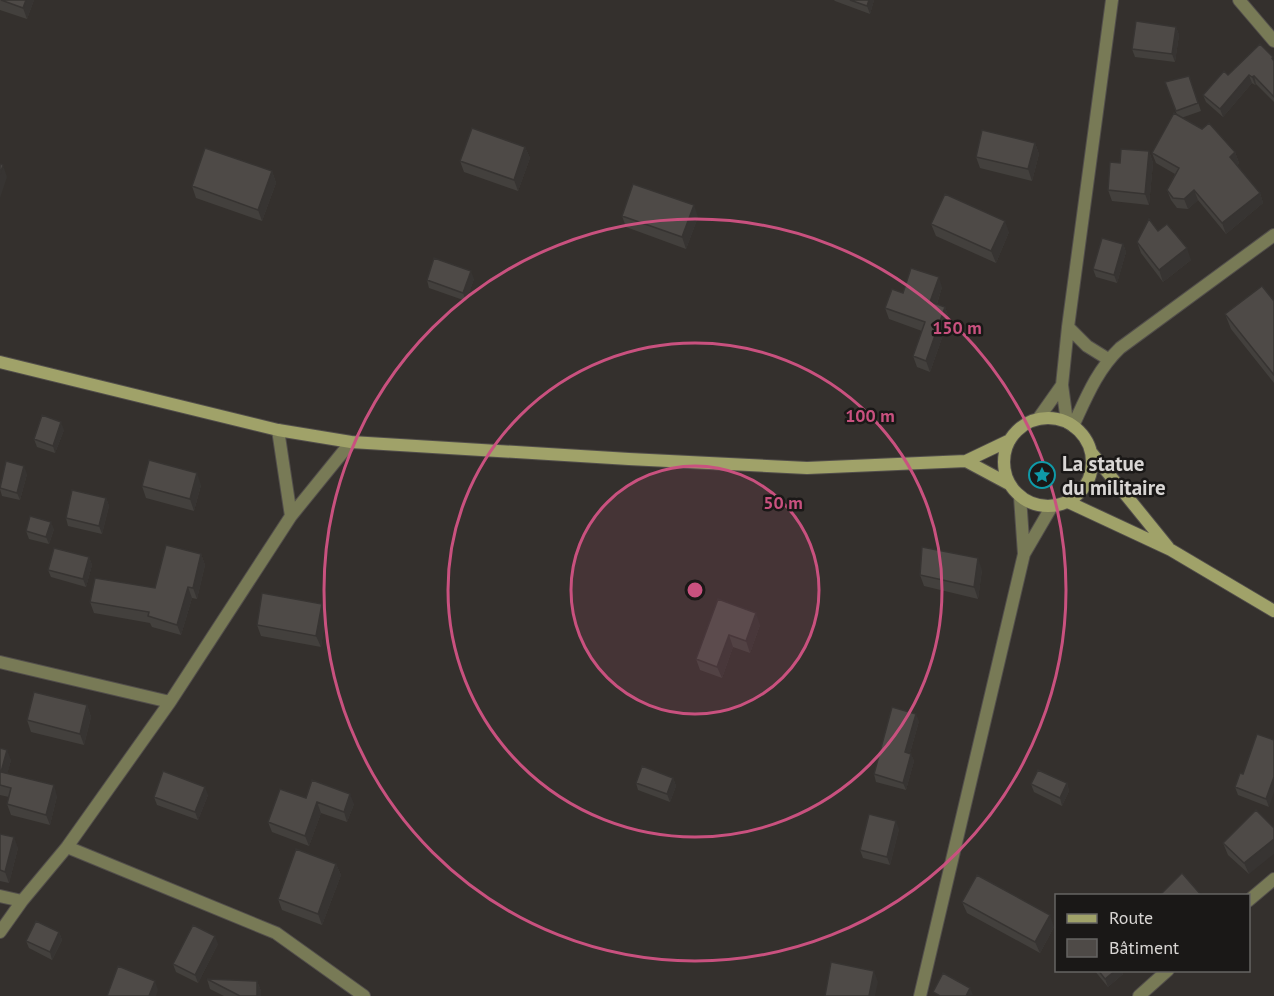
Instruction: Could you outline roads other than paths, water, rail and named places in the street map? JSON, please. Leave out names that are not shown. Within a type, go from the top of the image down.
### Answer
[{"type":"main road","points":[[0,362],[278,430],[351,442],[807,468],[966,461],[1010,440]]},
{"type":"main road","points":[[1009,484],[1004,469],[1004,454],[1017,430],[1038,419],[1053,419],[1070,424],[1087,442],[1091,452],[1171,550]]},
{"type":"main road","points":[[966,461],[1009,484],[1020,496],[1035,505],[1052,506],[1068,502],[1080,493],[1088,481],[1092,466],[1091,452]]},
{"type":"main road","points":[[1068,502],[1171,550],[1274,611]]},
{"type":"street","points":[[1070,424],[1062,385],[1112,0]]},
{"type":"street","points":[[1239,0],[1274,41]]},
{"type":"street","points":[[1070,424],[1108,359],[1274,235]]},
{"type":"street","points":[[1068,327],[1087,346],[1108,359]]},
{"type":"street","points":[[1038,419],[1062,385]]},
{"type":"street","points":[[278,430],[291,516]]},
{"type":"street","points":[[0,932],[21,901],[67,847],[170,702],[291,516],[351,442]]},
{"type":"street","points":[[1020,496],[1024,554]]},
{"type":"street","points":[[920,996],[1024,554],[1052,506]]},
{"type":"street","points":[[0,662],[170,702]]},
{"type":"street","points":[[67,847],[276,933],[364,996]]},
{"type":"street","points":[[1250,899],[1274,879]]},
{"type":"street","points":[[0,896],[21,901]]},
{"type":"street","points":[[1139,996],[1166,972]]},
{"type":"place","name":"La statue du militaire","points":[[1042,475]]}]
